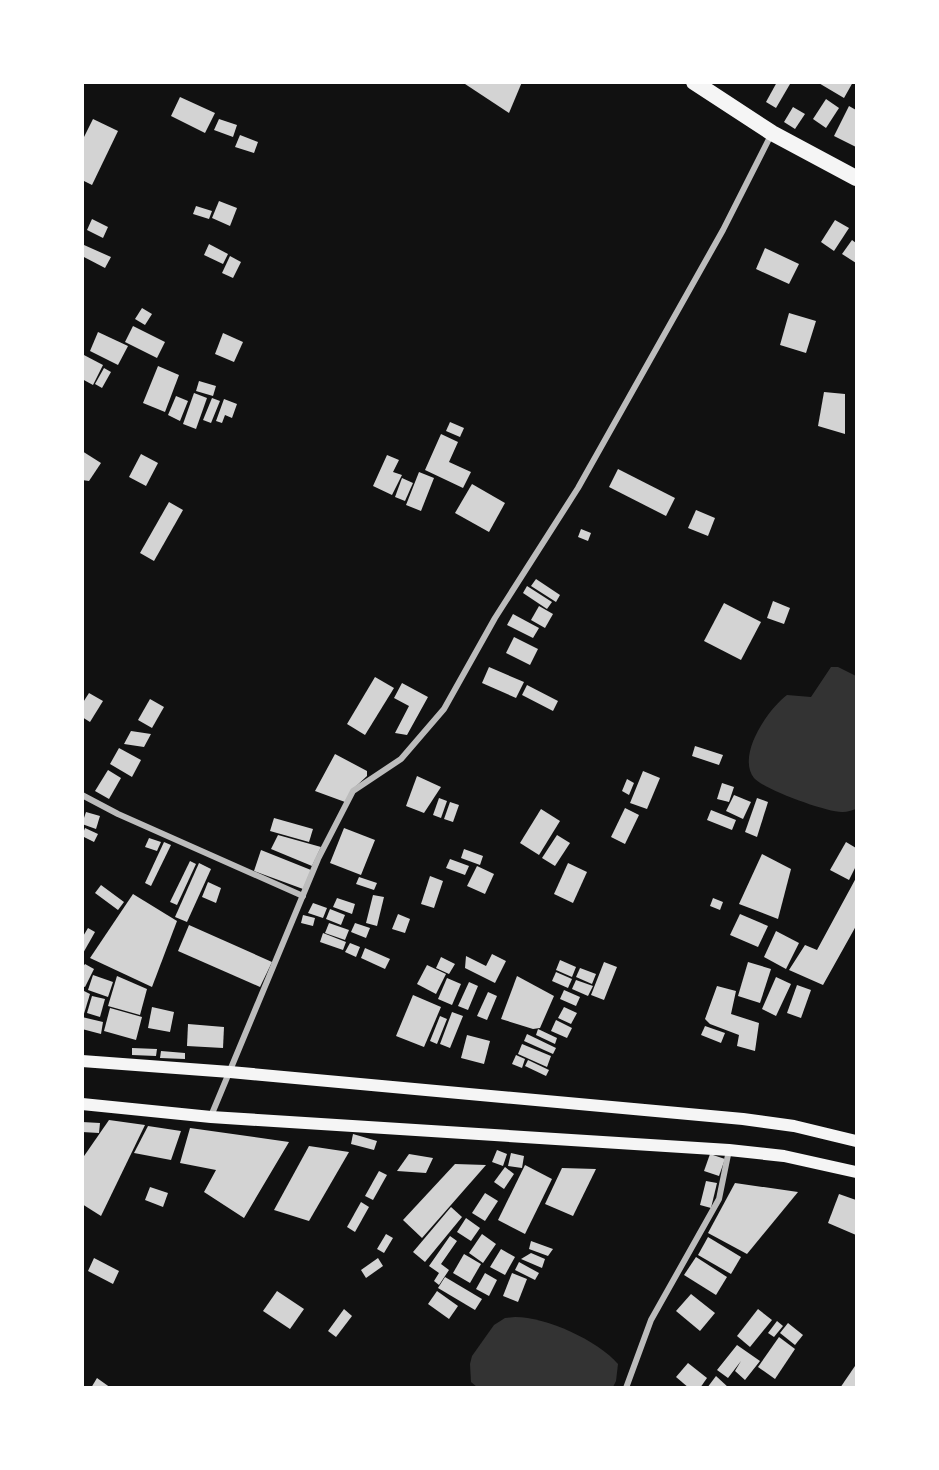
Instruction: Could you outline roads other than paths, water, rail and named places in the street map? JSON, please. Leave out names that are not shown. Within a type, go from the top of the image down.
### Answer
[{"type":"highway","points":[[694,82],[772,133],[856,178]]},
{"type":"main road","points":[[82,1061],[230,1072],[743,1119],[794,1126],[856,1141]]},
{"type":"main road","points":[[82,1104],[211,1117],[729,1150],[784,1156],[856,1172]]},
{"type":"street","points":[[211,1117],[318,859],[352,791],[401,759],[444,709],[495,618],[578,488],[723,230],[772,133]]},
{"type":"street","points":[[82,795],[118,814],[303,896]]},
{"type":"street","points":[[627,1388],[651,1320],[719,1199],[729,1150]]}]
